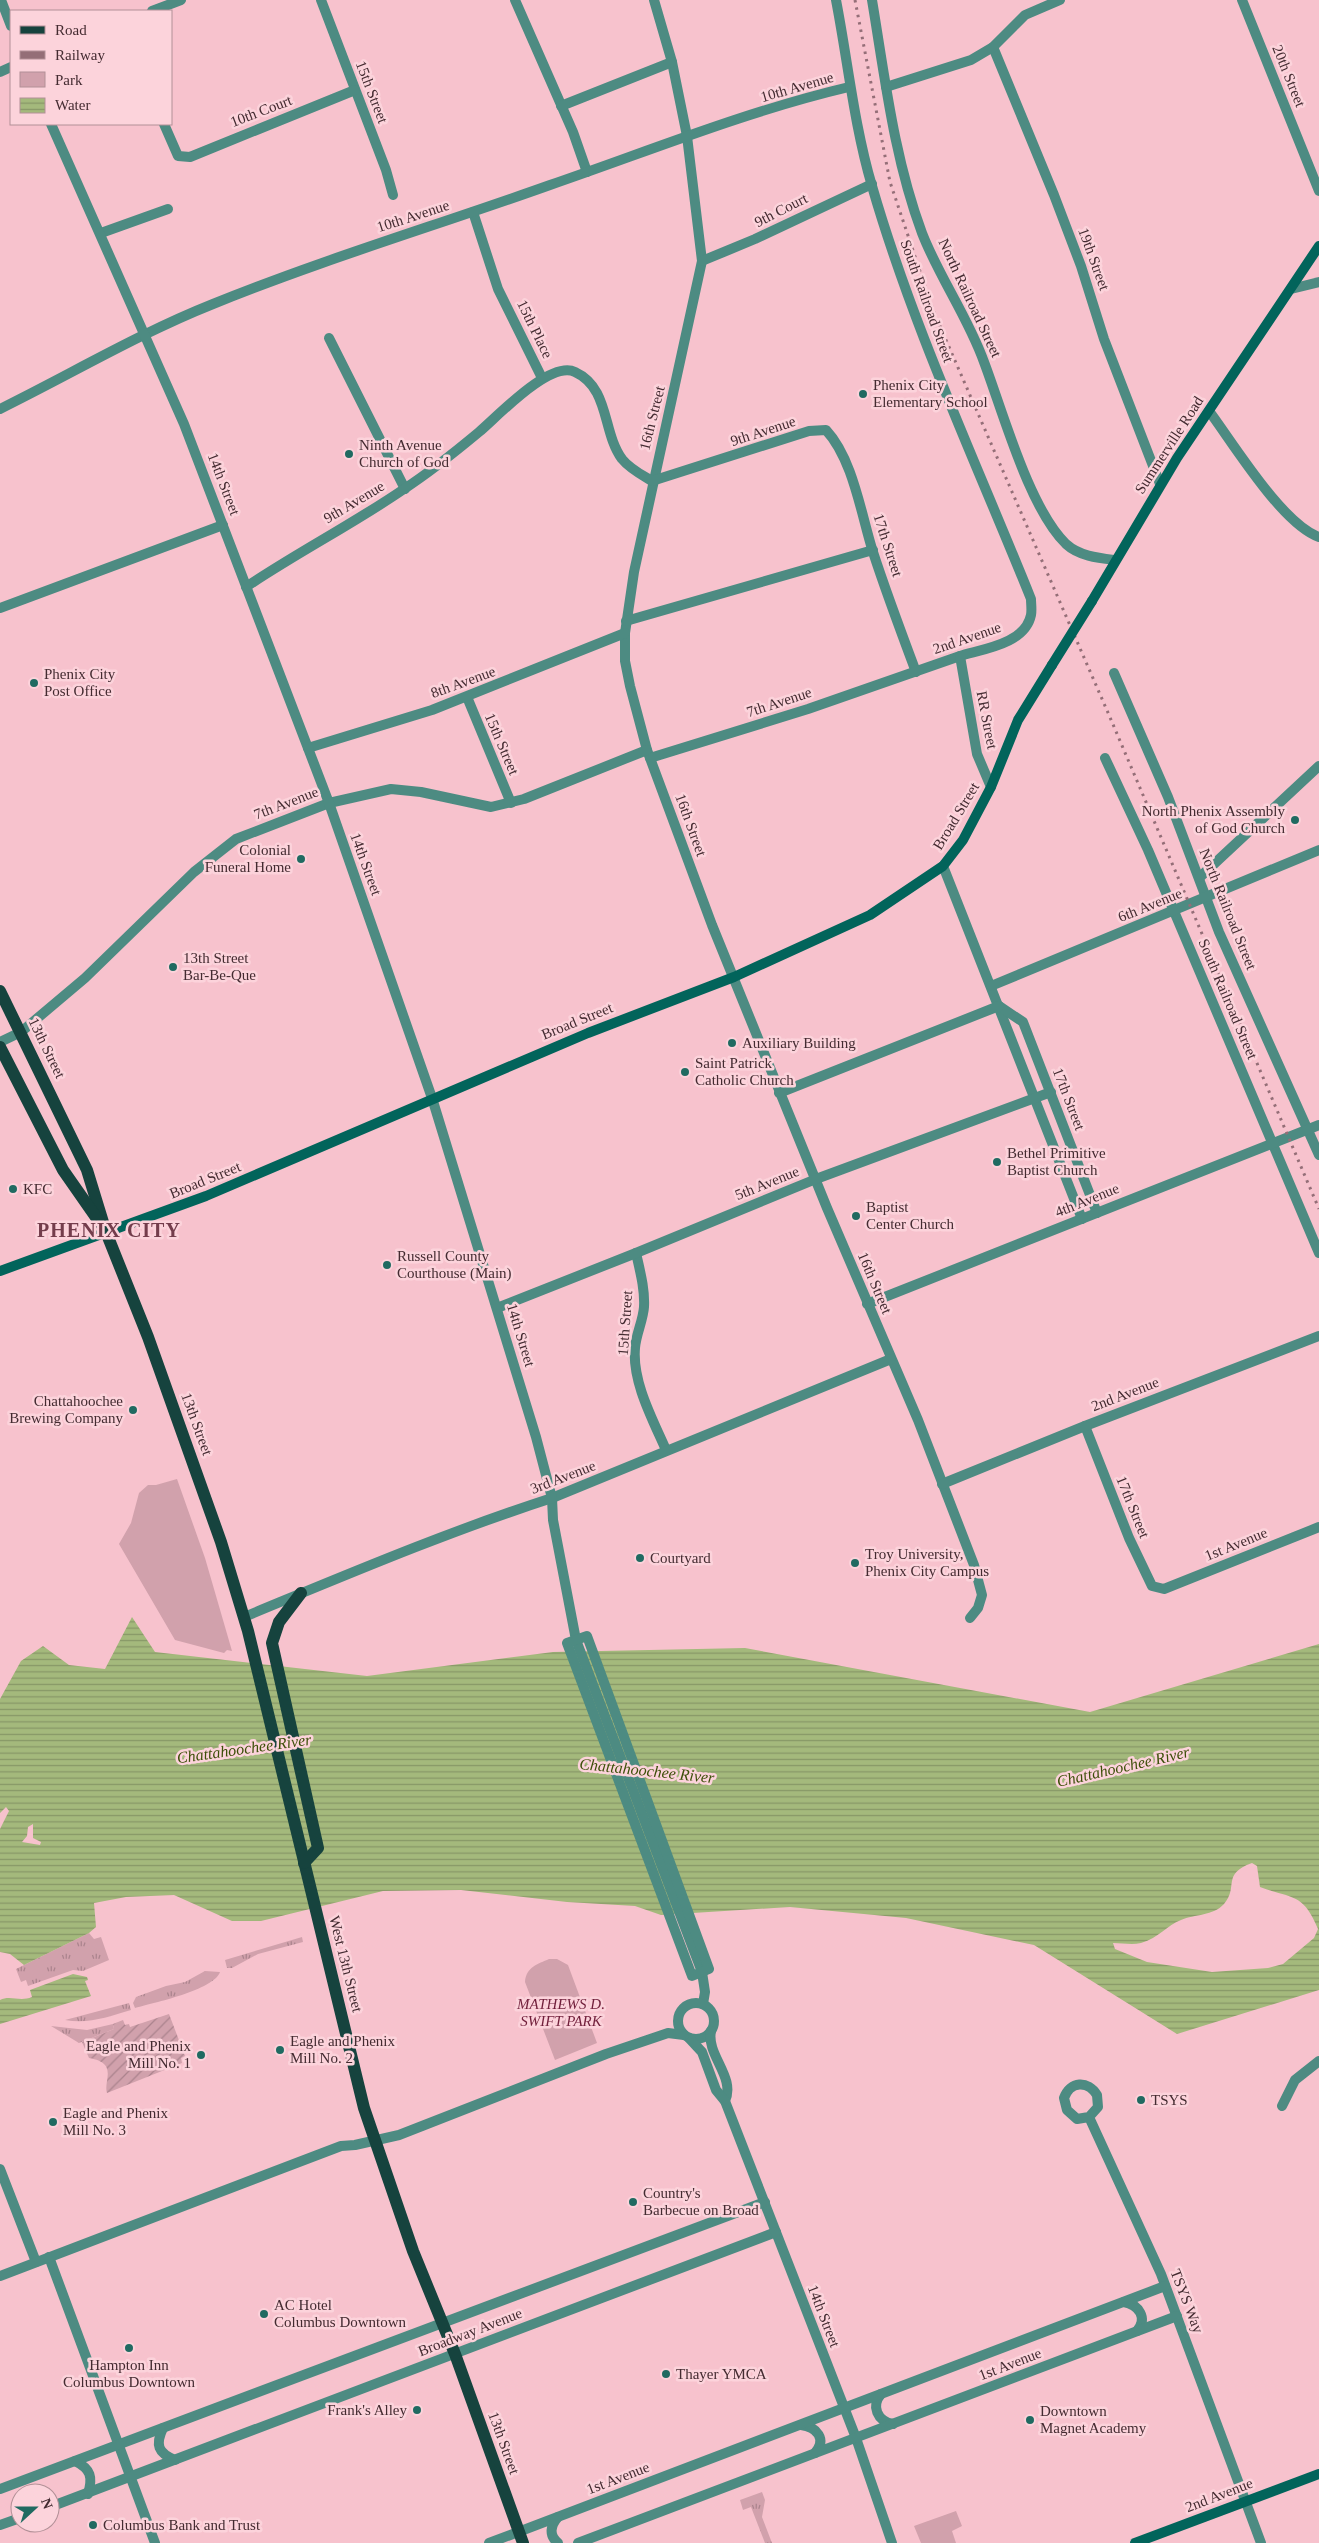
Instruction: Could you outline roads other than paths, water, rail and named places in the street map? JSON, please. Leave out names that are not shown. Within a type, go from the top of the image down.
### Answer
[{"type":"main road","name":"Summerville Road","points":[[1052,665],[1092,601],[1160,484],[1319,246]]},
{"type":"main road","name":"Broad Street","points":[[0,1272],[206,1196],[617,1020],[734,977],[870,915],[892,903],[943,866],[963,840],[991,787],[1018,720],[1052,665]]},
{"type":"main road","name":"13th Street","points":[[0,991],[22,1032],[88,1170],[106,1232],[187,1446],[248,1631]]},
{"type":"main road","name":"13th Street","points":[[0,1047],[63,1170],[106,1232]]},
{"type":"main road","points":[[301,1593],[279,1622],[272,1644],[318,1848],[304,1863]]},
{"type":"main road","name":"West 13th Street","points":[[248,1631],[364,2108],[413,2252],[455,2354]]},
{"type":"main road","name":"13th Street","points":[[455,2354],[521,2537]]},
{"type":"main road","name":"2nd Avenue","points":[[1135,2543],[1318,2475]]},
{"type":"street","points":[[1,0],[10,23]]},
{"type":"street","points":[[155,10],[181,0]]},
{"type":"street","name":"15th Street","points":[[321,0],[393,195]]},
{"type":"street","points":[[515,0],[561,106],[587,172]]},
{"type":"street","name":"16th Street","points":[[654,0],[672,62],[688,136],[702,261],[690,325],[652,481],[626,621],[625,661],[648,754],[734,977],[867,1304],[918,1420],[974,1565],[982,1595],[978,1608],[970,1618]]},
{"type":"street","name":"South Railroad Street","points":[[836,0],[849,87],[872,184],[915,316],[1031,599]]},
{"type":"street","name":"North Railroad Street","points":[[872,0],[893,127],[923,234],[977,342],[1014,444],[1044,515],[1059,536],[1079,553],[1115,560]]},
{"type":"street","points":[[886,87],[971,60],[992,46],[1025,15],[1060,0]]},
{"type":"street","name":"20th Street","points":[[1242,0],[1319,191]]},
{"type":"street","name":"19th Street","points":[[992,46],[1054,195],[1104,339],[1160,484]]},
{"type":"street","points":[[561,106],[672,62]]},
{"type":"street","name":"10th Avenue","points":[[0,408],[212,304],[379,242],[473,212],[688,136],[810,96],[849,87]]},
{"type":"street","name":"10th Court","points":[[164,125],[178,156],[190,157],[355,90]]},
{"type":"street","name":"14th Street","points":[[51,125],[101,233],[144,336],[184,424],[329,803],[432,1098],[536,1437],[552,1498],[553,1520],[576,1640],[702,1972]]},
{"type":"street","name":"9th Court","points":[[702,261],[755,239],[872,184]]},
{"type":"street","points":[[101,233],[168,209]]},
{"type":"street","name":"15th Place","points":[[473,212],[498,288],[542,378],[558,370],[572,370],[585,378],[602,403],[615,447],[622,459],[631,468],[652,481]]},
{"type":"street","points":[[1290,289],[1319,282]]},
{"type":"street","points":[[329,338],[405,489]]},
{"type":"street","name":"9th Avenue","points":[[246,587],[293,555],[405,489],[464,445],[542,378]]},
{"type":"street","points":[[1209,411],[1254,473],[1294,521],[1304,530],[1319,537]]},
{"type":"street","name":"9th Avenue","points":[[652,481],[809,431],[826,430]]},
{"type":"street","name":"17th Street","points":[[826,430],[835,440],[848,471],[873,550],[916,672]]},
{"type":"street","points":[[0,608],[223,525]]},
{"type":"street","points":[[626,621],[873,550]]},
{"type":"street","name":"2nd Avenue","points":[[916,672],[960,656],[1002,644],[1025,629],[1031,615],[1031,599]]},
{"type":"street","name":"8th Avenue","points":[[308,748],[467,697],[625,633]]},
{"type":"street","name":"RR Street","points":[[960,656],[977,754],[991,787]]},
{"type":"street","name":"7th Avenue","points":[[0,1042],[22,1032],[85,978],[214,854],[236,839],[329,803],[390,789],[403,789],[478,806],[491,807],[511,803],[648,754],[808,709],[916,672]]},
{"type":"street","name":"North Railroad Street","points":[[1114,673],[1157,771],[1200,877],[1219,932],[1319,1155]]},
{"type":"street","name":"15th Street","points":[[467,697],[511,803]]},
{"type":"street","name":"South Railroad Street","points":[[1105,758],[1174,911],[1319,1254]]},
{"type":"street","points":[[1200,877],[1319,766]]},
{"type":"street","name":"6th Avenue","points":[[991,986],[1319,850]]},
{"type":"street","points":[[943,866],[1082,1219]]},
{"type":"street","points":[[780,1094],[999,1006]]},
{"type":"street","name":"17th Street","points":[[999,1006],[1023,1022],[1098,1213]]},
{"type":"street","name":"5th Avenue","points":[[497,1308],[816,1179],[1050,1092]]},
{"type":"street","name":"4th Avenue","points":[[867,1304],[1319,1125]]},
{"type":"street","name":"15th Street","points":[[636,1253],[643,1289],[644,1308],[635,1349],[638,1375],[644,1397],[666,1450]]},
{"type":"street","name":"2nd Avenue","points":[[942,1484],[1085,1426],[1319,1336]]},
{"type":"street","name":"3rd Avenue","points":[[244,1617],[494,1517],[552,1498],[891,1360]]},
{"type":"street","name":"17th Street","points":[[1085,1426],[1129,1538],[1148,1578],[1152,1586],[1164,1589]]},
{"type":"street","name":"1st Avenue","points":[[1164,1589],[1319,1527]]},
{"type":"street","points":[[587,1636],[709,1969],[702,1972],[692,1976],[567,1643],[587,1636]]},
{"type":"street","points":[[668,2033],[684,2007],[692,2002],[703,2004],[705,1992],[702,1972]]},
{"type":"street","name":"14th Street","points":[[703,2004],[712,2012],[714,2025],[711,2031],[711,2042],[728,2085],[725,2100]]},
{"type":"street","name":"14th Street","points":[[677,2019],[680,2030],[702,2052],[716,2090],[725,2100],[856,2438],[892,2543]]},
{"type":"street","points":[[0,2276],[341,2146],[356,2146],[399,2135],[668,2033],[701,2038],[711,2031]]},
{"type":"street","points":[[1282,2106],[1295,2080],[1319,2061]]},
{"type":"street","name":"TSYS Way","points":[[1088,2117],[1166,2286],[1245,2502]]},
{"type":"street","points":[[0,2169],[36,2262]]},
{"type":"street","name":"Broadway Avenue","points":[[0,2490],[765,2202]]},
{"type":"street","name":"Broadway Avenue","points":[[60,2504],[776,2232]]},
{"type":"street","points":[[49,2257],[155,2543]]},
{"type":"street","name":"1st Avenue","points":[[489,2543],[521,2537],[558,2517],[1166,2286]]},
{"type":"street","points":[[1124,2302],[1139,2308],[1143,2319],[1137,2332]]},
{"type":"street","name":"1st Avenue","points":[[578,2543],[1178,2316]]},
{"type":"street","points":[[881,2394],[877,2400],[876,2408],[880,2418],[886,2423],[893,2424]]},
{"type":"street","points":[[801,2424],[812,2426],[818,2431],[821,2440],[820,2448],[815,2453]]},
{"type":"street","points":[[163,2428],[158,2439],[158,2449],[164,2456],[174,2460]]},
{"type":"street","points":[[75,2461],[85,2466],[90,2474],[91,2482],[88,2494]]},
{"type":"street","points":[[1245,2502],[1261,2543]]},
{"type":"street","points":[[558,2517],[552,2524],[551,2532],[558,2543]]},
{"type":"water","name":"Chattahoochee River","points":[[132,1617],[155,1652],[367,1676],[553,1652],[745,1648],[1090,1712],[1319,1644],[1319,1990],[1177,2034],[1034,1945],[906,1918],[790,1907],[661,1915],[635,1906],[567,1902],[461,1890],[383,1891],[261,1921],[232,1921],[174,1895],[126,1897],[94,1903],[96,1927],[89,1933],[24,1965],[10,1954],[0,1952],[0,1829],[9,1811],[6,1807],[0,1813],[0,1699],[21,1661],[43,1646],[69,1665],[105,1669]],"holes":[[[33,1824],[33,1838],[41,1842],[40,1845],[22,1842],[27,1836],[28,1827]],[[1252,1863],[1257,1866],[1260,1887],[1288,1896],[1301,1903],[1313,1917],[1318,1929],[1314,1938],[1283,1964],[1268,1968],[1212,1972],[1147,1962],[1115,1949],[1113,1943],[1141,1943],[1153,1938],[1176,1922],[1220,1908],[1228,1898],[1233,1876],[1243,1867]]]},
{"type":"water","points":[[73,1974],[87,1977],[88,1980],[85,1981],[91,1996],[0,2024],[0,2000],[32,1997],[30,1990]]},
{"type":"railway","points":[[855,0],[890,182],[933,310],[1109,715],[1319,1209]]},
{"type":"place","name":"Phenix City Elementary School","points":[[863,394]]},
{"type":"place","name":"Ninth Avenue Church of God","points":[[349,454]]},
{"type":"place","name":"Phenix City Post Office","points":[[34,683]]},
{"type":"place","name":"North Phenix Assembly of God Church","points":[[1295,820]]},
{"type":"place","name":"Colonial Funeral Home","points":[[301,859]]},
{"type":"place","name":"13th Street Bar-Be-Que","points":[[173,967]]},
{"type":"place","name":"Auxiliary Building","points":[[732,1043]]},
{"type":"place","name":"Saint Patrick Catholic Church","points":[[685,1072]]},
{"type":"place","name":"Bethel Primitive Baptist Church","points":[[997,1162]]},
{"type":"place","name":"KFC","points":[[13,1189]]},
{"type":"place","name":"Baptist Center Church","points":[[856,1216]]},
{"type":"place","name":"Russell County Courthouse (Main)","points":[[387,1265]]},
{"type":"place","name":"Chattahoochee Brewing Company","points":[[133,1410]]},
{"type":"place","name":"Courtyard","points":[[640,1558]]},
{"type":"place","name":"Troy University, Phenix City Campus","points":[[855,1563]]},
{"type":"place","name":"Eagle and Phenix Mill No. 2","points":[[280,2050]]},
{"type":"place","name":"Eagle and Phenix Mill No. 1","points":[[201,2055]]},
{"type":"place","name":"TSYS","points":[[1141,2100]]},
{"type":"place","name":"Eagle and Phenix Mill No. 3","points":[[53,2122]]},
{"type":"place","name":"Country's Barbecue on Broad","points":[[633,2202]]},
{"type":"place","name":"AC Hotel Columbus Downtown","points":[[264,2314]]},
{"type":"place","name":"Hampton Inn Columbus Downtown","points":[[129,2348]]},
{"type":"place","name":"Thayer YMCA","points":[[666,2374]]},
{"type":"place","name":"Frank's Alley","points":[[417,2410]]},
{"type":"place","name":"Downtown Magnet Academy","points":[[1030,2420]]},
{"type":"place","name":"Columbus Bank and Trust","points":[[93,2525]]},
{"type":"district","name":"PHENIX CITY","points":[[109,1230]]},
{"type":"park label","name":"MATHEWS D. SWIFT PARK","points":[[561,2012]]}]
